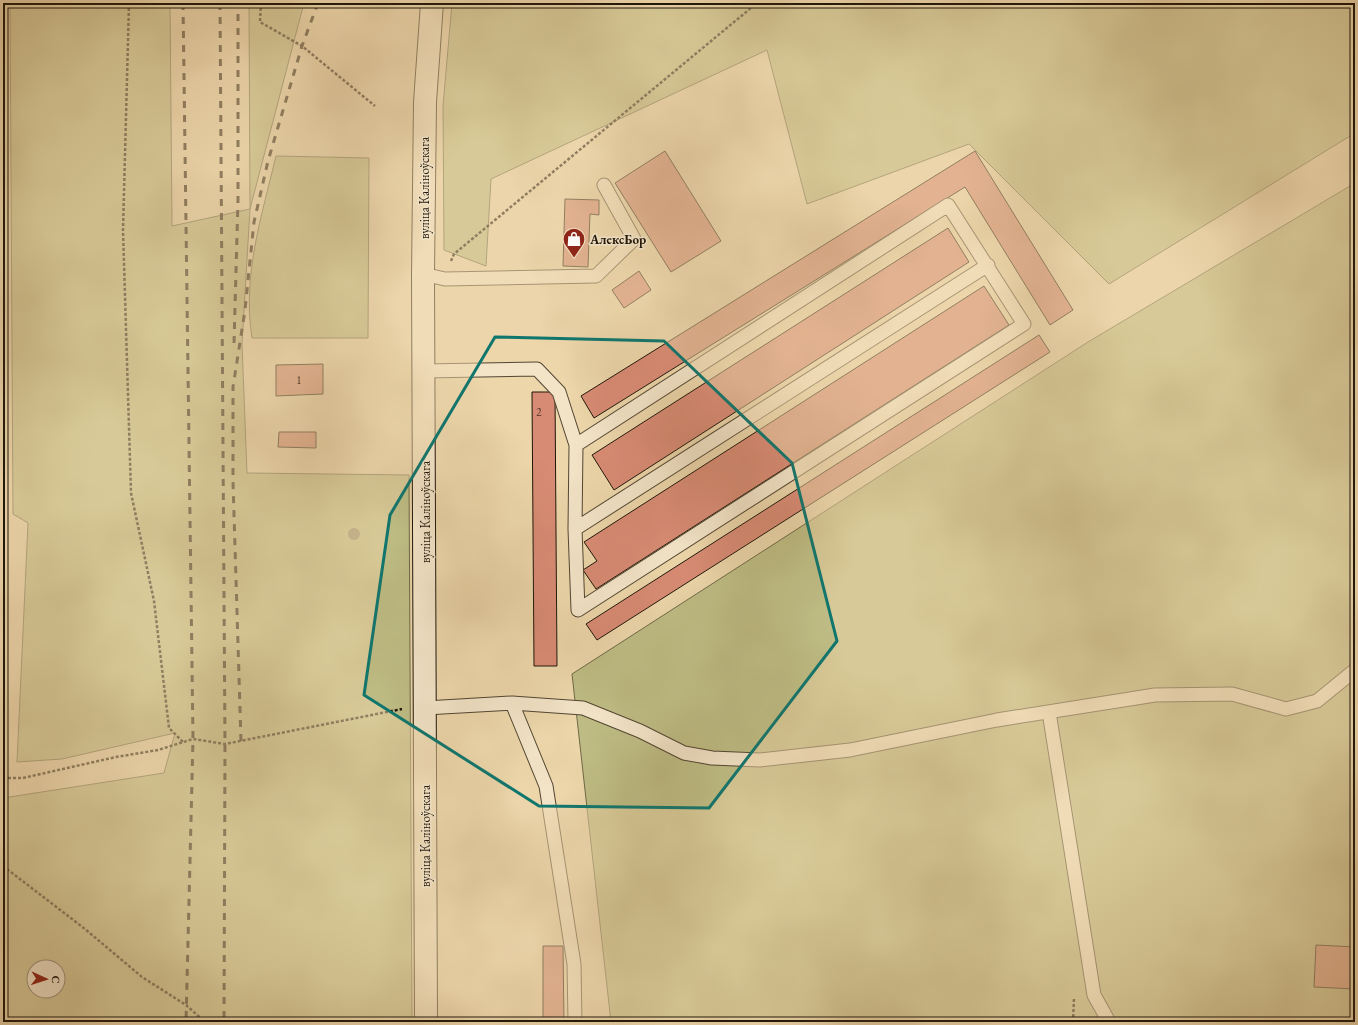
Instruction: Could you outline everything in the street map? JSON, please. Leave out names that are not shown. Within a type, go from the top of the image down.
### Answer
[{"type":"street","name":"вуліца Каліноўскага","points":[[426,1022],[425,371],[423,274],[424,102],[432,3]]},
{"type":"lane","points":[[423,274],[445,279],[596,276],[634,239],[604,185]]},
{"type":"lane","points":[[425,371],[537,369],[559,392],[576,445],[575,529],[578,610],[1024,324],[988,265],[948,205],[576,445]]},
{"type":"lane","points":[[575,529],[988,265]]},
{"type":"lane","points":[[425,708],[512,703],[583,708],[640,731],[684,753],[712,758],[760,760],[850,750],[997,720],[1155,695],[1232,694],[1286,708],[1317,701],[1355,670]]},
{"type":"lane","points":[[512,703],[546,786],[574,964],[575,1022]]},
{"type":"lane","points":[[1049,712],[1094,995],[1109,1022]]},
{"type":"path","points":[[129,3],[123,230],[131,493],[154,601],[169,728],[183,742]]},
{"type":"path","points":[[262,3],[260,22],[302,46],[375,106]]},
{"type":"path","points":[[445,279],[454,254],[757,3]]},
{"type":"path","points":[[3,778],[24,778],[116,756],[158,750],[193,739],[225,744],[395,709],[425,708]]},
{"type":"path","points":[[3,866],[79,924],[142,977],[186,1005],[205,1022]]},
{"type":"path","points":[[1073,1022],[1075,992]]},
{"type":"highlighted area","points":[[495,337],[664,341],[792,463],[837,641],[709,808],[539,806],[364,695],[390,515]]},
{"type":"shaded area","points":[[10,3],[170,3],[172,226],[250,209],[242,344],[247,473],[409,475],[412,1022],[3,1022],[3,798],[164,773],[175,733],[62,759],[17,762],[28,523],[13,514]]},
{"type":"shaded area","points":[[249,3],[304,3],[250,209]]},
{"type":"shaded area","points":[[452,3],[1355,3],[1355,133],[1109,284],[969,144],[807,204],[767,50],[491,179],[486,266],[444,250],[443,106]]},
{"type":"shaded area","points":[[276,156],[369,158],[368,338],[252,338],[250,292],[255,246]]},
{"type":"shaded area","points":[[1355,183],[1355,1022],[611,1022],[572,674],[1088,342]]},
{"type":"building","points":[[665,151],[721,241],[671,272],[615,183]]},
{"type":"building","points":[[975,151],[1073,310],[1050,325],[965,187],[594,418],[581,396]]},
{"type":"building","points":[[565,199],[599,200],[599,215],[590,214],[588,267],[563,266]]},
{"type":"building","points":[[948,228],[969,262],[614,490],[592,455]]},
{"type":"building","points":[[639,271],[651,290],[624,308],[612,290]]},
{"type":"building","points":[[984,286],[1009,325],[596,589],[583,570],[597,561],[584,542]]},
{"type":"building","points":[[1039,335],[1050,352],[597,640],[586,624]]},
{"type":"building","points":[[323,364],[323,394],[276,396],[276,365]]},
{"type":"building","points":[[532,392],[555,392],[557,666],[534,666]]},
{"type":"building","points":[[279,432],[316,432],[316,448],[278,447]]},
{"type":"building","points":[[1316,945],[1355,947],[1355,989],[1314,987]]},
{"type":"building","points":[[543,946],[563,946],[564,1022],[543,1022]]},
{"type":"railway","points":[[183,3],[193,739],[186,1022]]},
{"type":"railway","points":[[220,3],[225,744],[224,1022]]},
{"type":"railway","points":[[234,343],[238,200],[238,3]]},
{"type":"railway","points":[[241,741],[233,482],[233,387],[245,310],[254,222],[268,161],[302,46],[318,3]]},
{"type":"place","name":"АлексБор","points":[[574,258]]}]
